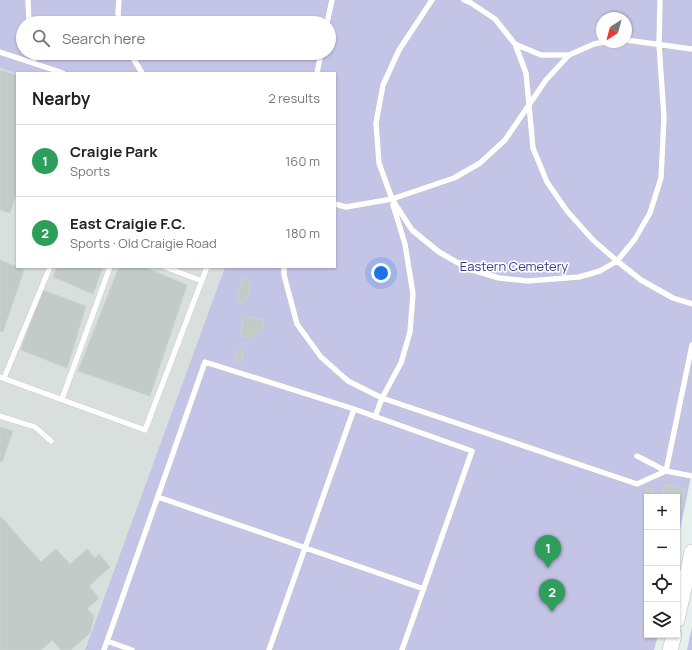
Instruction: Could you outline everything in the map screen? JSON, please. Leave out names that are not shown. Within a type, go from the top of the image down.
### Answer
[{"type":"street","points":[[680,606],[692,552]]},
{"type":"street","points":[[670,650],[673,638]]},
{"type":"lane","points":[[28,0],[29,16]]},
{"type":"lane","points":[[118,16],[119,0]]},
{"type":"lane","points":[[329,16],[332,0]]},
{"type":"lane","points":[[375,417],[382,398],[401,363],[410,332],[413,294],[405,244],[392,199],[379,162],[376,123],[383,85],[400,50],[432,0]]},
{"type":"lane","points":[[464,0],[495,19],[515,44],[526,73],[533,148],[547,182],[567,211],[593,240],[641,280],[673,298],[692,304]]},
{"type":"lane","points":[[392,199],[412,230],[439,252],[469,269],[499,278],[528,281],[579,277],[600,271],[617,261],[635,239],[650,213],[661,178],[664,117],[659,44],[660,0]]},
{"type":"lane","points":[[632,41],[692,49]]},
{"type":"lane","points":[[515,44],[541,55],[569,55]]},
{"type":"lane","points":[[336,204],[346,207],[392,199],[454,178],[480,163],[504,140],[546,80],[569,55],[596,44]]},
{"type":"lane","points":[[0,52],[16,57]]},
{"type":"lane","points":[[25,60],[60,72]]},
{"type":"lane","points":[[134,60],[141,72]]},
{"type":"lane","points":[[317,72],[320,60]]},
{"type":"lane","points":[[50,268],[2,377],[145,430],[207,268]]},
{"type":"lane","points":[[62,399],[110,268]]},
{"type":"lane","points":[[168,268],[202,281]]},
{"type":"lane","points":[[284,268],[284,275],[297,324],[321,358],[348,381],[382,398],[637,484],[666,471]]},
{"type":"lane","points":[[666,471],[692,345]]},
{"type":"lane","points":[[104,650],[205,362],[354,409],[472,451],[402,650]]},
{"type":"lane","points":[[269,650],[354,409]]},
{"type":"lane","points":[[0,416],[35,428],[51,441]]},
{"type":"lane","points":[[637,456],[666,471],[692,476]]},
{"type":"lane","points":[[158,497],[424,589]]},
{"type":"lane","points":[[107,641],[132,650]]},
{"type":"shaded area","points":[[0,68],[16,74],[16,268],[225,268],[85,650],[0,650]]},
{"type":"green space","name":"Eastern Cemetery","points":[[0,0],[692,0],[692,471],[680,530],[680,494],[644,494],[644,638],[657,638],[654,650],[85,650],[225,268],[336,268],[336,72],[16,72],[16,74],[0,68]]},
{"type":"green space","points":[[692,627],[692,650],[687,650]]},
{"type":"building","points":[[0,70],[16,75],[16,194],[10,213],[0,210]]},
{"type":"building","points":[[0,260],[16,268],[24,270],[3,332],[0,331]]},
{"type":"building","points":[[57,268],[103,268],[93,294],[53,277]]},
{"type":"building","points":[[119,268],[146,268],[187,285],[150,396],[78,371]]},
{"type":"building","points":[[243,278],[251,281],[247,299],[246,298],[244,304],[237,301],[239,296],[236,295]]},
{"type":"building","points":[[42,290],[86,306],[67,368],[21,350]]},
{"type":"building","points":[[244,316],[264,320],[261,333],[255,332],[254,338],[240,336]]},
{"type":"building","points":[[237,348],[244,349],[241,363],[235,361]]},
{"type":"building","points":[[0,427],[13,431],[2,462],[0,461]]},
{"type":"building","points":[[665,484],[685,489],[680,511],[680,494],[663,494]]},
{"type":"building","points":[[647,488],[653,489],[652,494],[646,494]]},
{"type":"building","points":[[0,516],[41,562],[56,549],[70,564],[87,549],[95,558],[99,554],[110,567],[89,586],[99,598],[87,609],[94,616],[90,633],[71,650],[61,650],[52,640],[41,650],[0,650]]},
{"type":"place","name":"Craigie Park","points":[[548,568]]},
{"type":"place","name":"East Craigie F.C.","points":[[552,612]]}]
